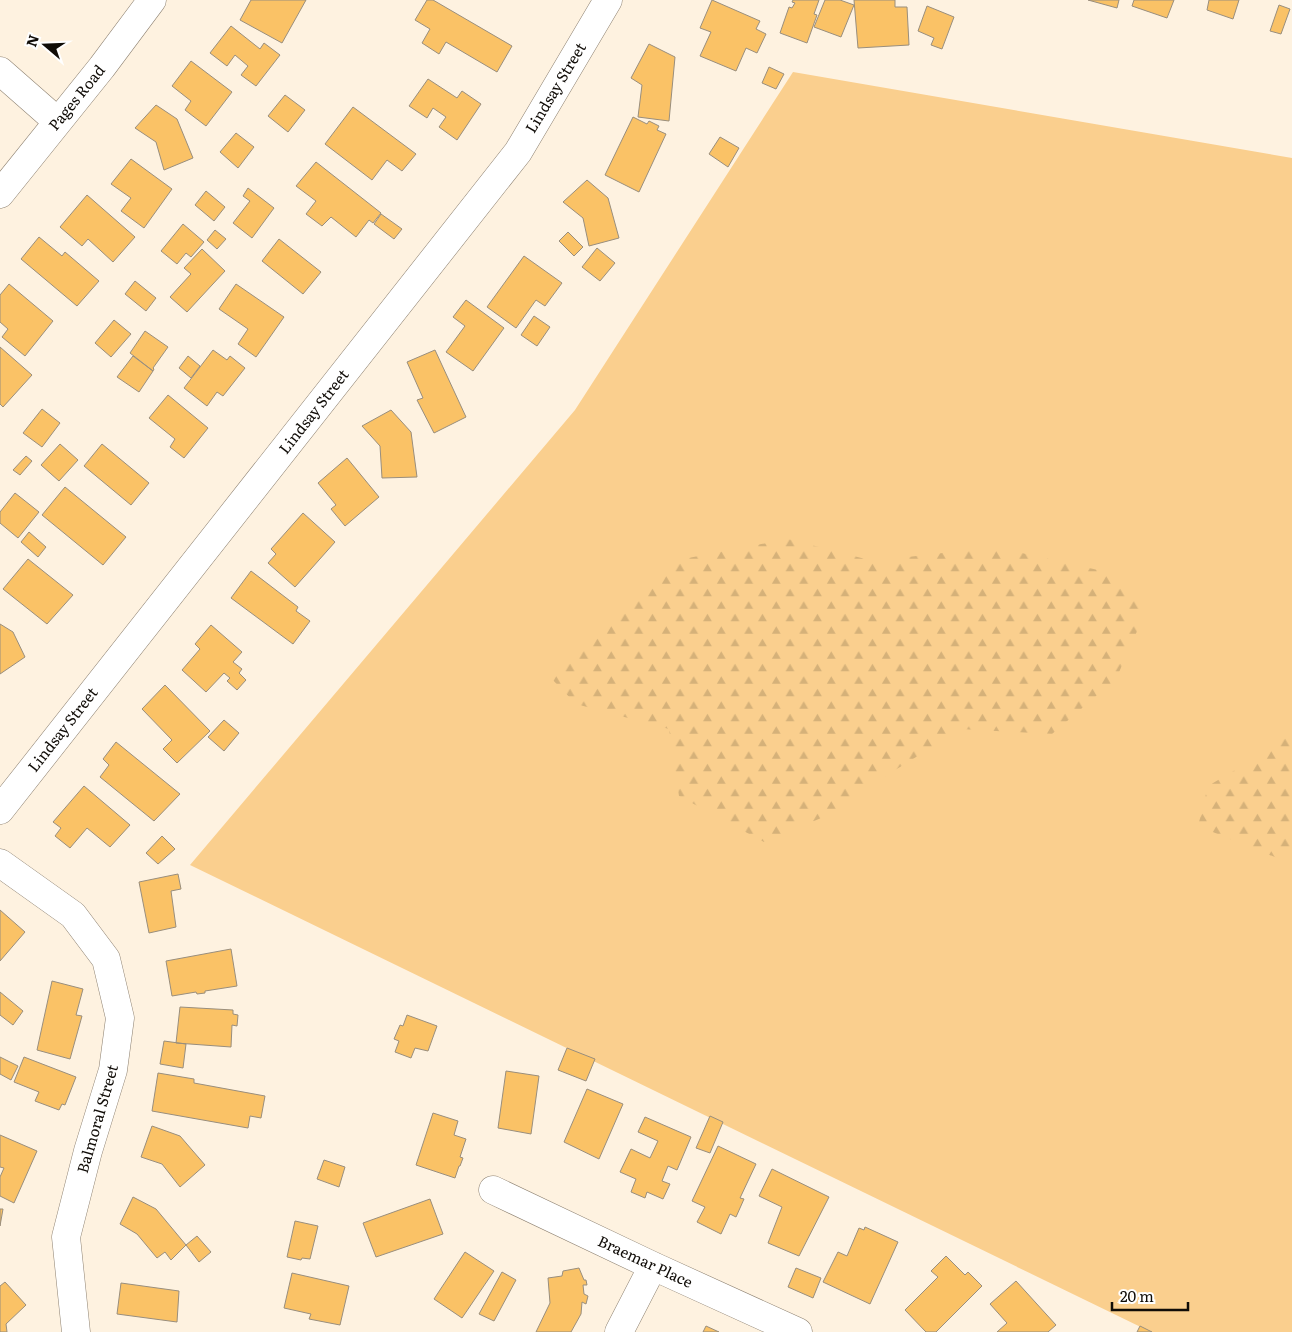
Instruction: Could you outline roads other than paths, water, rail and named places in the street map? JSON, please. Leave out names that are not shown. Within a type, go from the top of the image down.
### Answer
[{"type":"street","name":"Pages Road","points":[[0,194],[102,67],[152,0]]},
{"type":"street","name":"Lindsay Street","points":[[0,810],[518,152],[608,0]]},
{"type":"street","points":[[0,71],[58,121]]},
{"type":"street","name":"Balmoral Street","points":[[0,863],[73,915],[106,959],[120,1018],[113,1070],[88,1151],[66,1237],[76,1332]]},
{"type":"street","name":"Braemar Place","points":[[493,1190],[798,1332]]},
{"type":"street","points":[[619,1332],[653,1266]]}]
